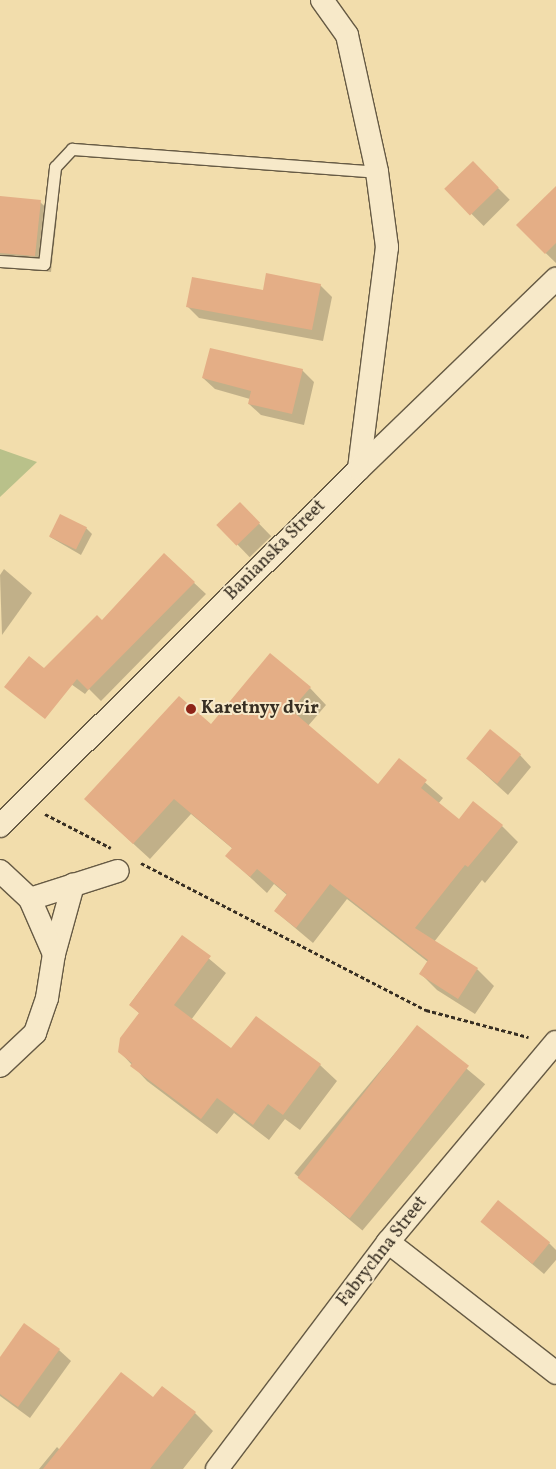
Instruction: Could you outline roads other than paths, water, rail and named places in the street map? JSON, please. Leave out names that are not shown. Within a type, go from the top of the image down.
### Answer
[{"type":"street","points":[[322,0],[347,35],[377,172],[387,247],[358,469]]},
{"type":"street","name":"Banianska Street","points":[[0,826],[358,469],[556,278]]},
{"type":"street","points":[[30,899],[73,886],[125,862]]},
{"type":"street","points":[[0,871],[30,899],[54,954]]},
{"type":"street","points":[[0,1066],[36,1032],[47,998],[54,954],[73,886]]},
{"type":"street","name":"Fabrychna Street","points":[[218,1469],[388,1242],[555,1043]]},
{"type":"street","points":[[388,1242],[556,1372]]},
{"type":"lane","points":[[0,262],[44,264],[55,167],[72,149],[377,172]]},
{"type":"place","name":"Karetnyy dvir","points":[[191,709]]}]
